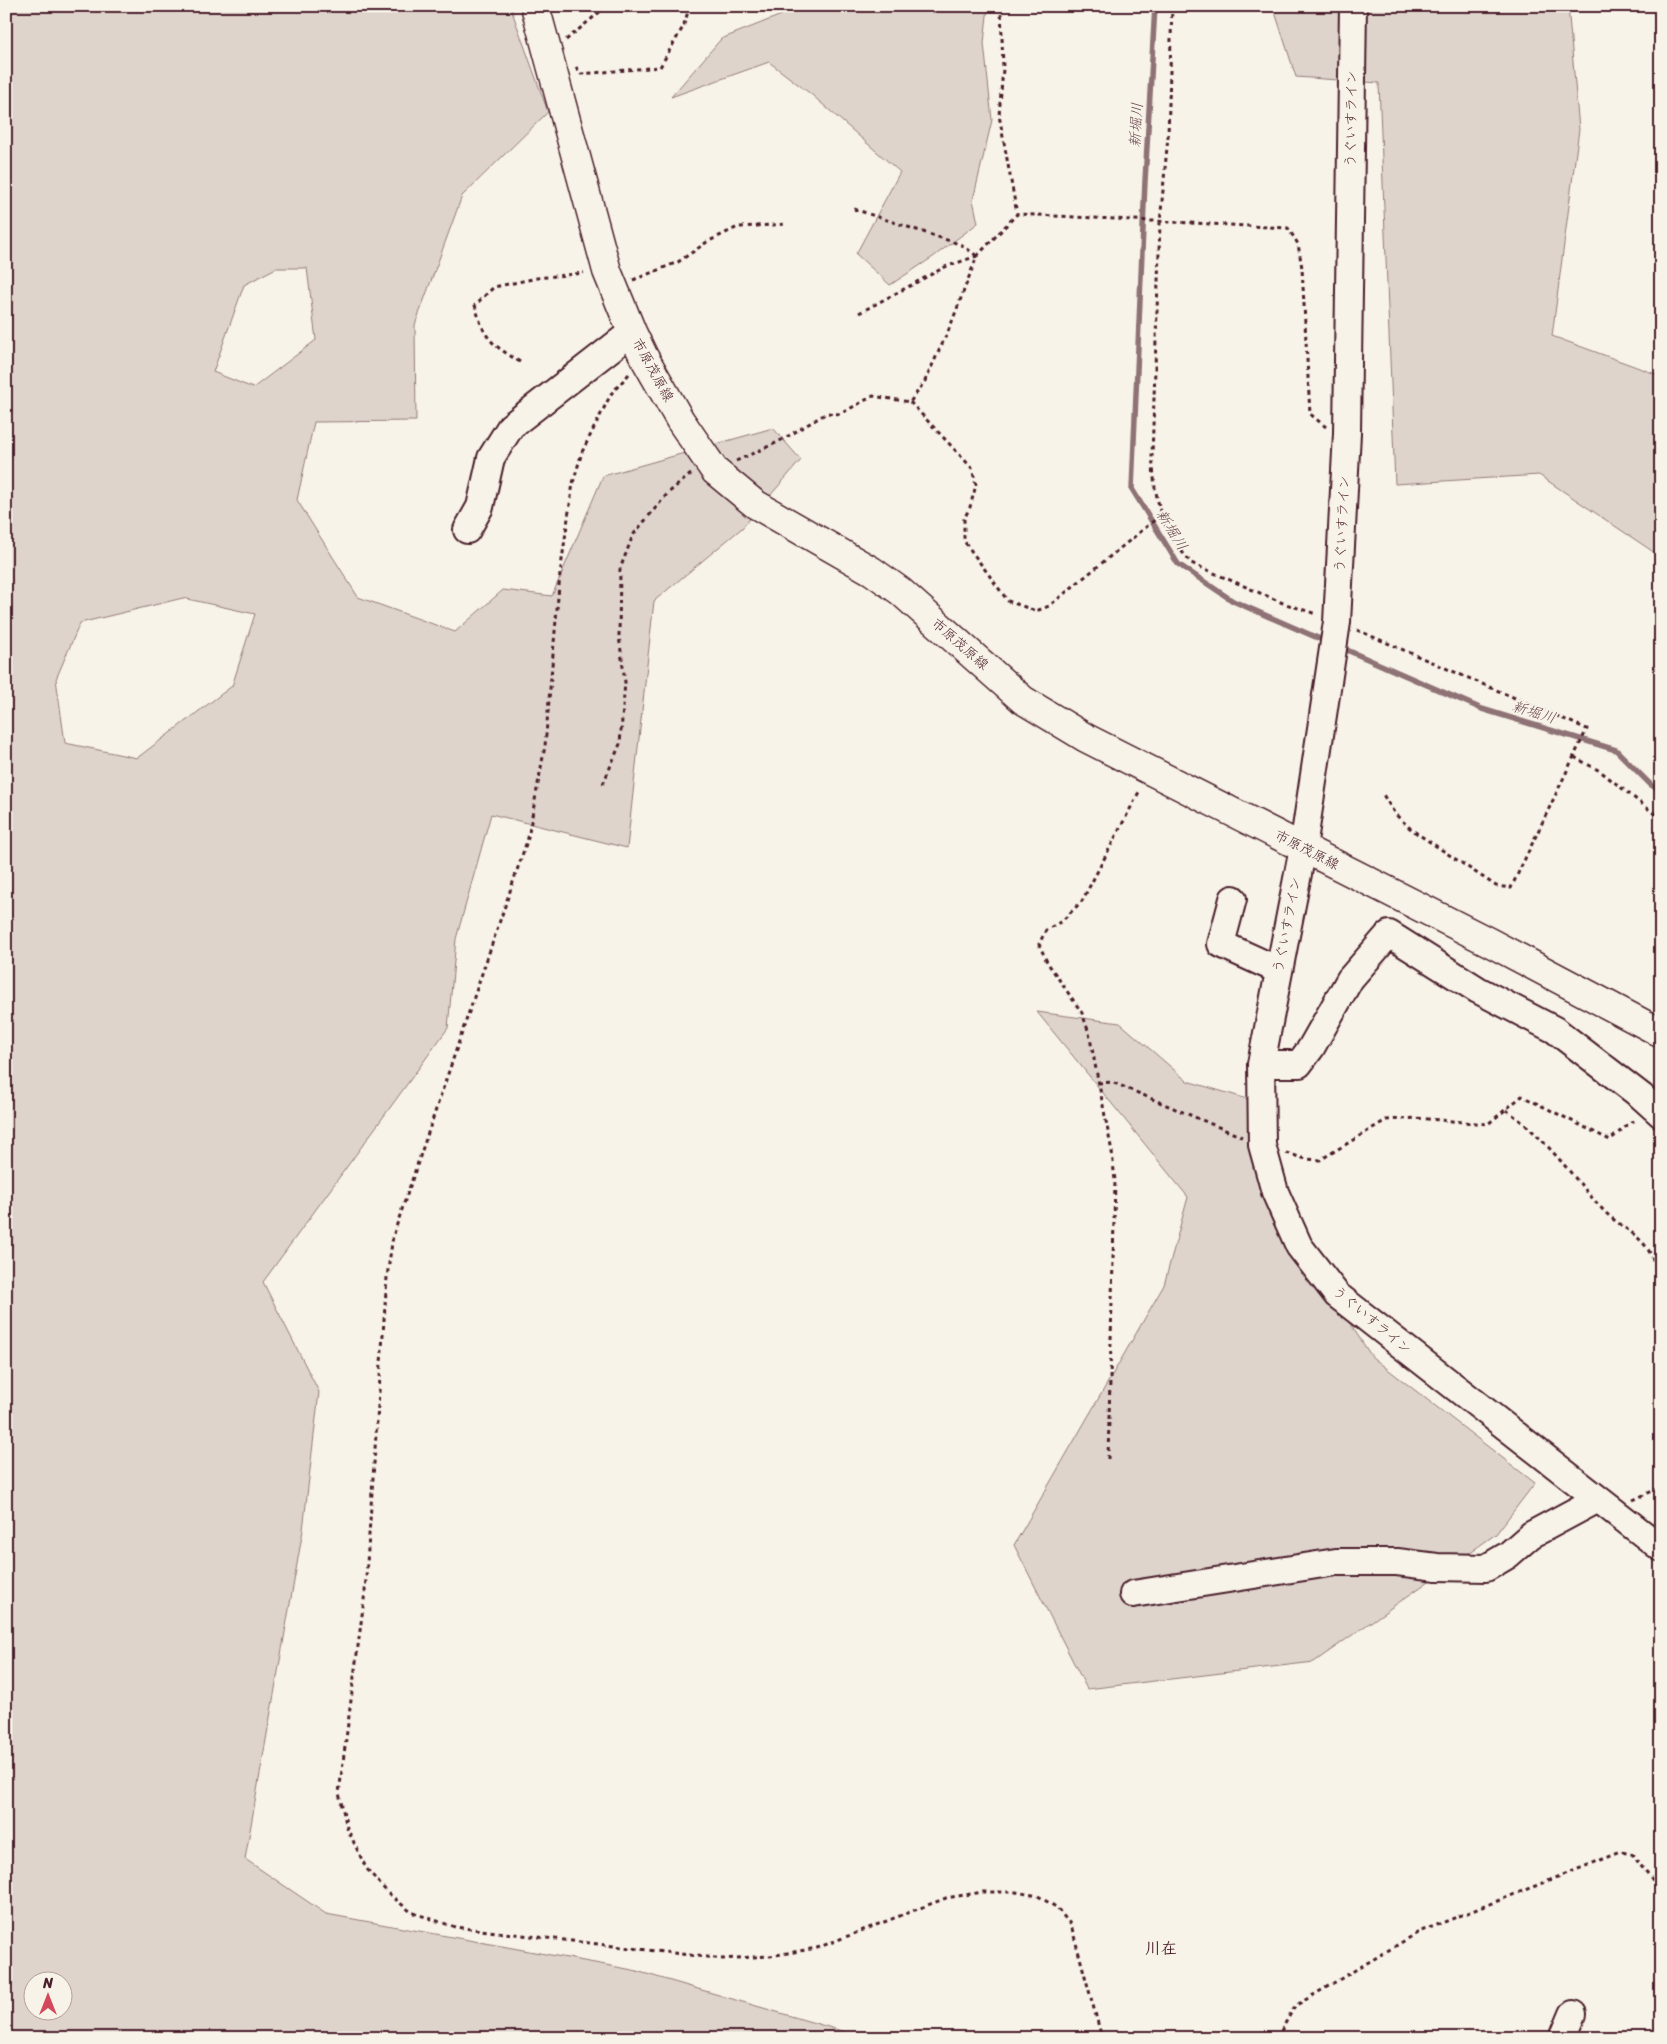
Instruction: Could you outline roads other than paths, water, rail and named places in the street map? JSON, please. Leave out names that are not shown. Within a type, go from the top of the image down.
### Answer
[{"type":"main road","name":"市原茂原線","points":[[535,6],[611,279],[644,357],[680,420],[711,466],[755,504],[872,572],[900,591],[1023,700],[1086,738],[1489,942],[1661,1033]]},
{"type":"street","name":"うぐいすライン","points":[[1353,6],[1347,433],[1337,622],[1303,848],[1261,1064],[1262,1144],[1275,1192],[1299,1246],[1337,1295],[1661,1548]]},
{"type":"street","points":[[467,530],[480,507],[491,458],[511,426],[632,332]]},
{"type":"street","points":[[1233,899],[1221,944],[1278,970]]},
{"type":"street","points":[[1261,1064],[1298,1064],[1310,1048],[1350,979],[1389,934],[1478,990],[1555,1030],[1641,1096],[1660,1114]]},
{"type":"street","points":[[1133,1594],[1336,1562],[1397,1562],[1437,1567],[1486,1568],[1508,1554],[1531,1535],[1598,1499]]},
{"type":"street","points":[[1563,2038],[1572,2014]]},
{"type":"waterway","name":"新堀川","points":[[1155,6],[1145,181],[1132,489],[1178,564],[1233,601],[1327,642]]},
{"type":"waterway","name":"新堀川","points":[[1340,647],[1482,709],[1616,750],[1651,785],[1661,791]]},
{"type":"district","name":"川在","points":[[1161,1948]]}]
